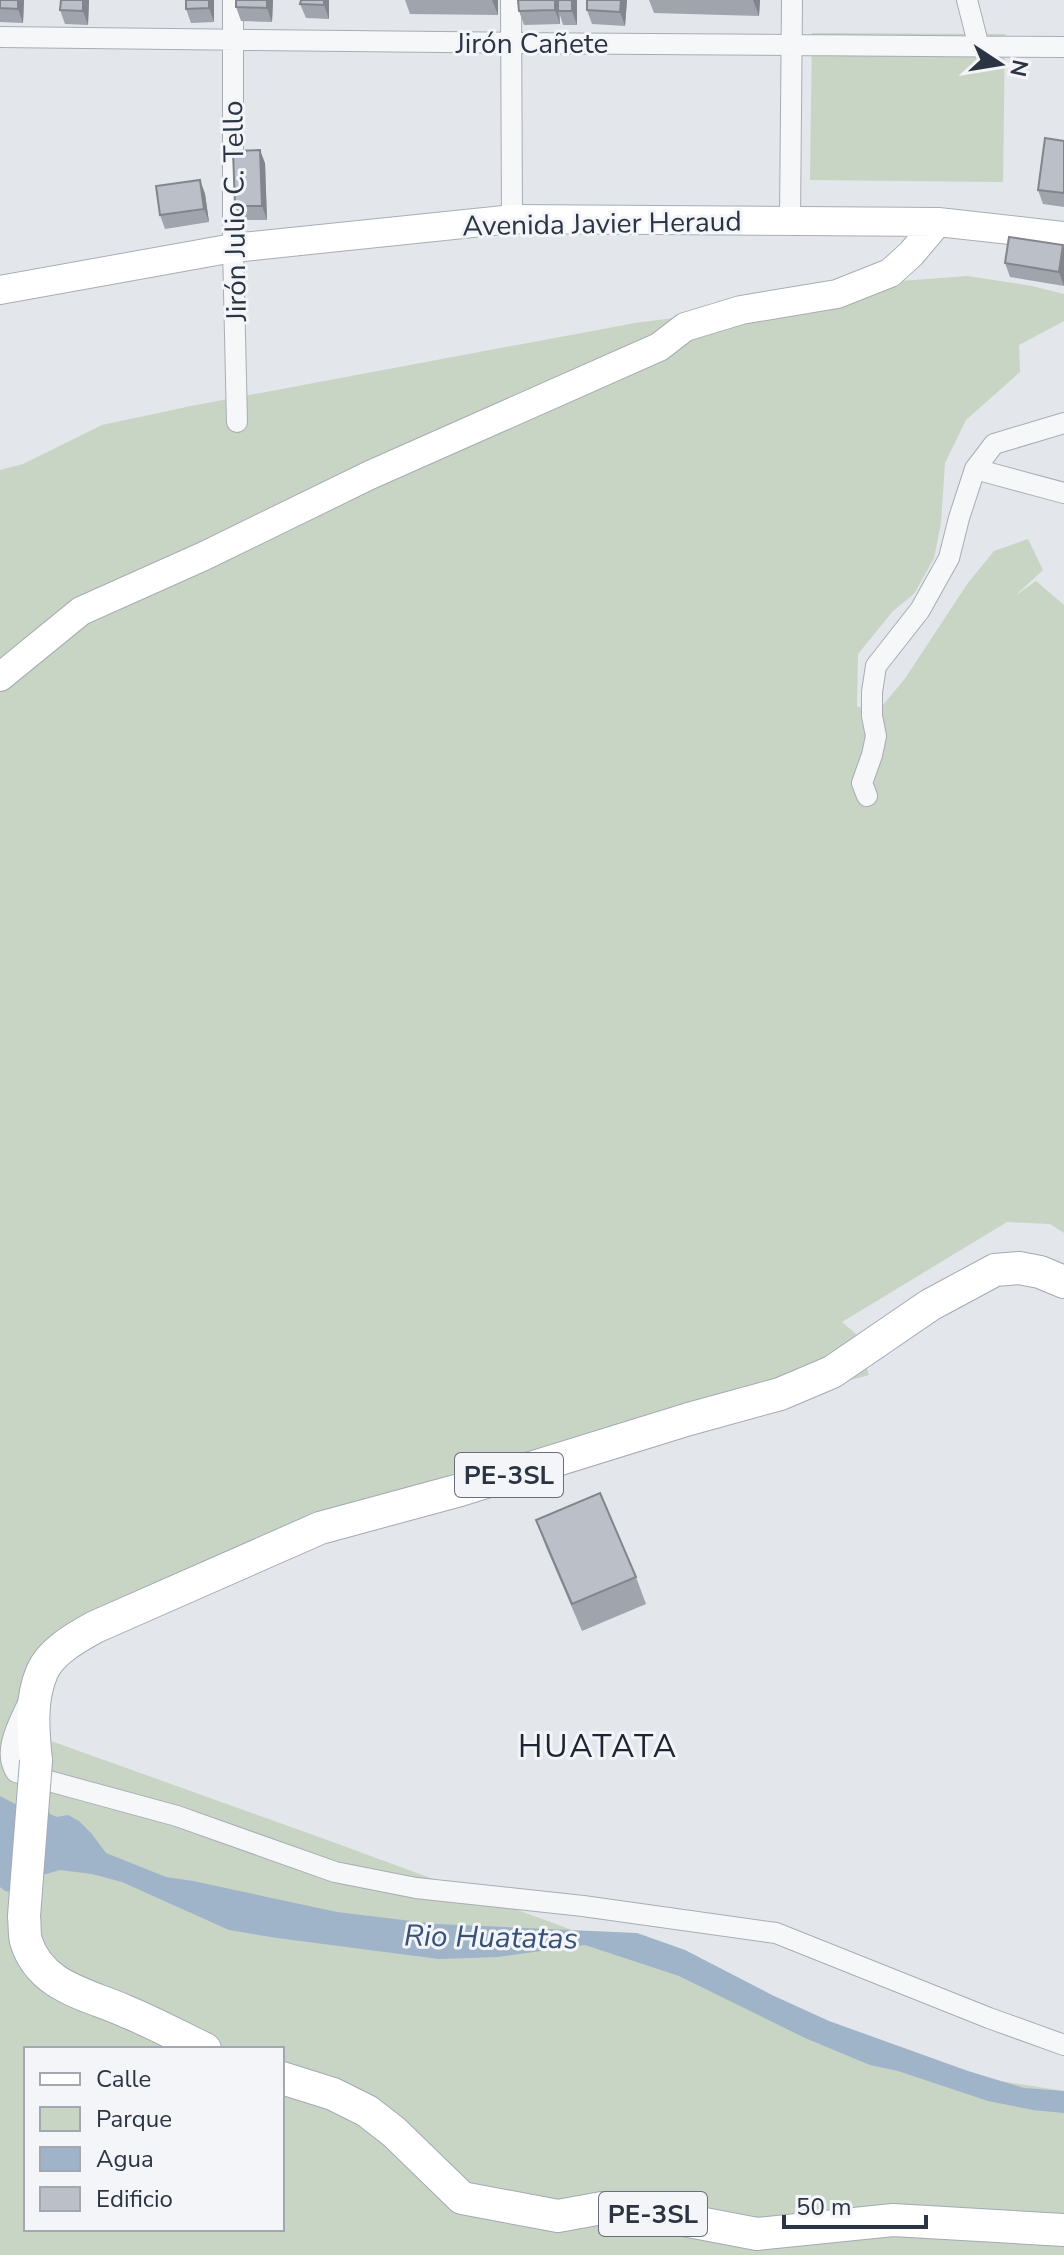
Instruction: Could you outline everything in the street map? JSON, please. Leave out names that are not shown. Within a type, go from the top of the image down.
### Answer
[{"type":"main road","name":"Avenida Javier Heraud","points":[[0,290],[233,248],[512,219],[938,222],[1064,236]]},
{"type":"main road","points":[[0,677],[81,611],[204,556],[370,475],[659,347],[685,327],[741,310],[837,294],[890,273],[938,222]]},
{"type":"main road","name":"PE-3SL","points":[[43,1670],[73,1639],[95,1627],[320,1528],[460,1490],[780,1394],[832,1372],[930,1305],[995,1270],[1019,1268],[1040,1272],[1064,1282]]},
{"type":"main road","points":[[43,1670],[34,1708],[36,1761],[24,1916],[26,1940],[35,1960],[51,1979],[201,2047]]},
{"type":"main road","name":"PE-3SL","points":[[284,2079],[333,2094],[367,2111],[394,2132],[462,2198],[558,2216],[602,2208],[647,2213],[757,2234],[893,2220],[1064,2230]]},
{"type":"street","name":"Jirón Julio C. Tello","points":[[233,0],[237,422]]},
{"type":"street","points":[[511,0],[512,219]]},
{"type":"street","points":[[790,221],[792,0]]},
{"type":"street","points":[[967,0],[979,47]]},
{"type":"street","name":"Jirón Cañete","points":[[0,37],[1064,47]]},
{"type":"street","points":[[867,796],[862,783],[876,736],[872,692],[876,666],[920,610],[949,558],[975,469],[994,444],[1064,423]]},
{"type":"street","points":[[975,469],[1064,493]]},
{"type":"street","points":[[43,1670],[13,1742],[11,1764],[16,1772],[177,1816],[335,1872],[416,1888],[583,1906],[776,1933],[1064,2045]]},
{"type":"green space","points":[[812,33],[1005,34],[1003,182],[810,180]]},
{"type":"green space","points":[[967,276],[1064,294],[1064,321],[1019,345],[1020,372],[966,420],[945,463],[941,523],[934,558],[914,594],[893,611],[858,654],[857,706],[876,713],[904,680],[968,583],[994,551],[1028,539],[1043,570],[1015,596],[1036,581],[1064,605],[1064,1233],[1050,1224],[1007,1222],[842,1322],[856,1334],[869,1375],[400,1505],[116,1618],[58,1663],[37,1736],[969,2076],[1064,2091],[1064,2255],[0,2255],[0,470],[23,464],[102,425],[635,323],[749,308],[875,283]]},
{"type":"water","name":"Rio Huatatas","points":[[0,1796],[19,1806],[47,1807],[50,1814],[57,1817],[68,1815],[91,1833],[106,1853],[166,1877],[337,1912],[436,1924],[637,1933],[685,1950],[829,2021],[1024,2088],[1064,2091],[1064,2113],[988,2101],[898,2071],[870,2065],[805,2038],[679,1976],[585,1945],[498,1957],[439,1959],[229,1930],[122,1882],[92,1874],[60,1870],[39,1876],[26,1894],[5,1891],[0,1887]]},
{"type":"building","points":[[0,0],[18,0],[18,9],[0,8]]},
{"type":"building","points":[[61,0],[83,0],[83,11],[60,10]]},
{"type":"building","points":[[186,0],[209,0],[209,8],[186,9]]},
{"type":"building","points":[[236,0],[267,0],[267,8],[236,7]]},
{"type":"building","points":[[301,0],[324,0],[324,5],[300,4]]},
{"type":"building","points":[[518,0],[555,0],[555,10],[519,11]]},
{"type":"building","points":[[558,0],[572,0],[572,11],[558,11]]},
{"type":"building","points":[[587,0],[621,0],[620,12],[587,10]]},
{"type":"building","points":[[1045,138],[1064,141],[1064,193],[1038,190]]},
{"type":"building","points":[[260,150],[262,206],[235,206],[233,151]]},
{"type":"building","points":[[200,180],[204,209],[160,215],[156,186]]},
{"type":"building","points":[[1009,237],[1063,245],[1059,272],[1005,263]]},
{"type":"building","points":[[600,1493],[636,1577],[572,1604],[536,1520]]},
{"type":"district","name":"HUATATA","points":[[598,1746]]}]
